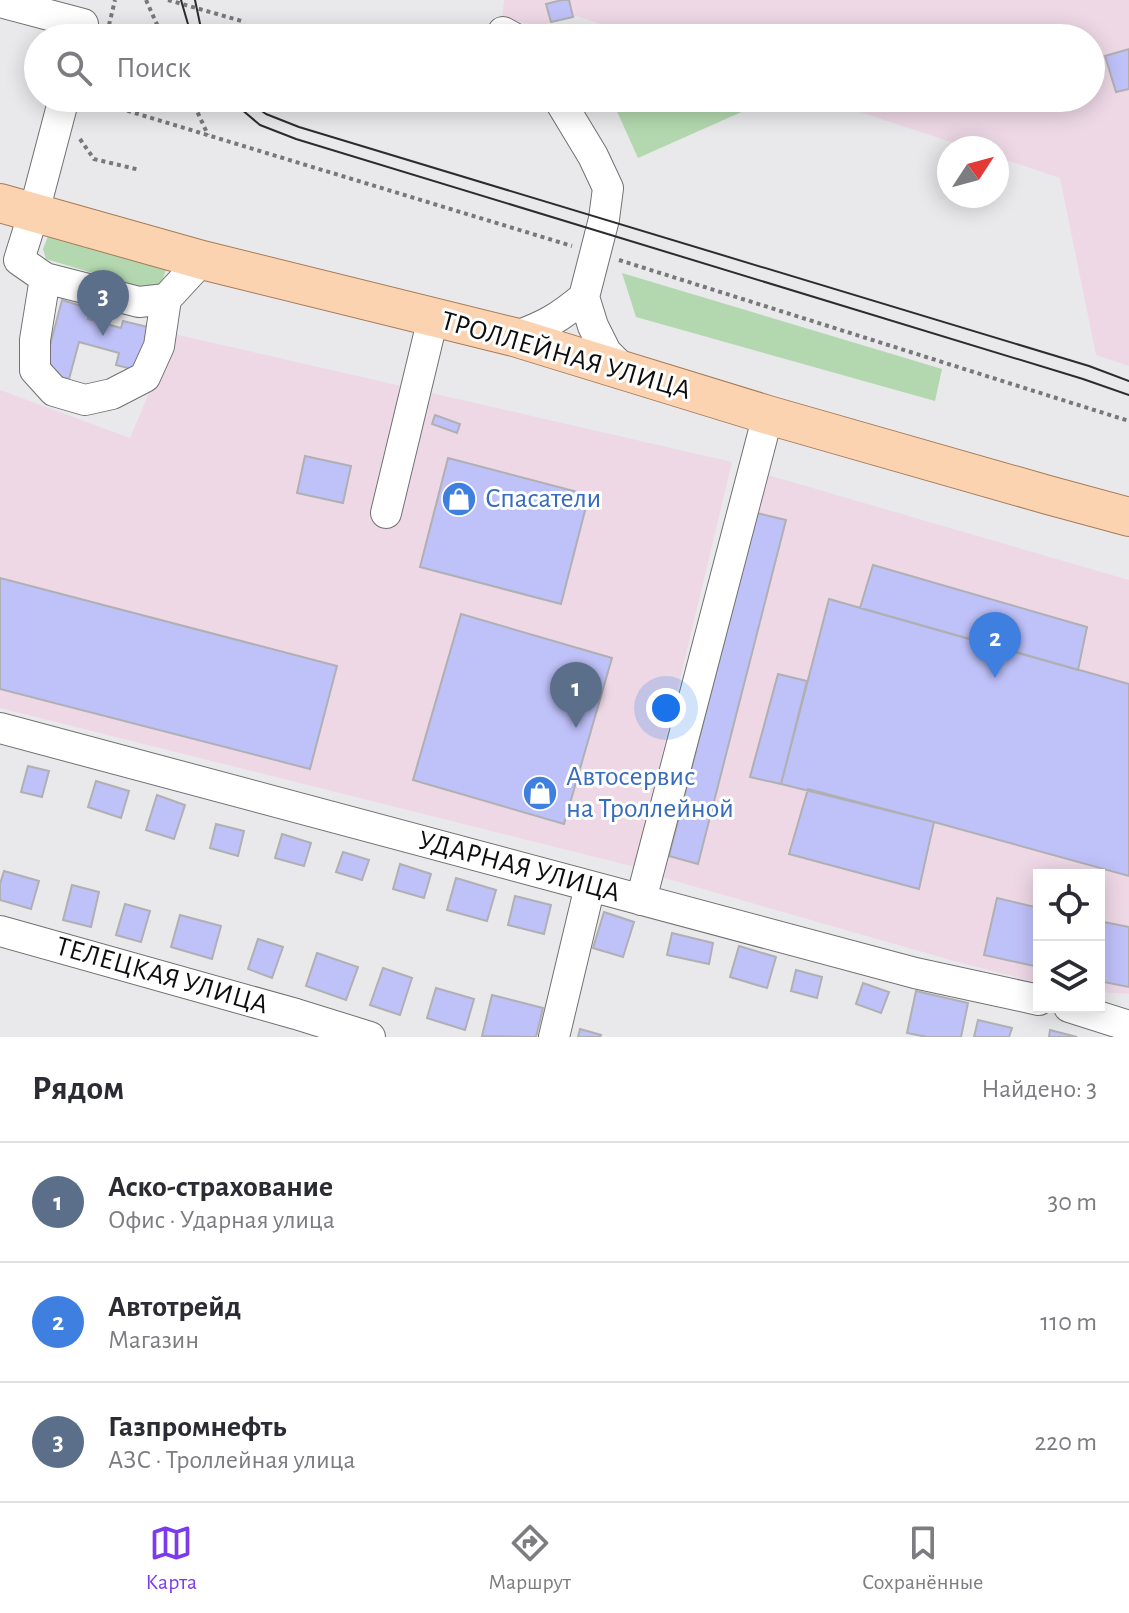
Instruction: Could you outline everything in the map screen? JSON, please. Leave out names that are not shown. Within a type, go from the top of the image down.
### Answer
[{"type":"main road","name":"ТРОЛЛЕЙНАЯ УЛИЦА","points":[[17,208],[202,260],[514,337],[768,415],[1129,517]]},
{"type":"street","points":[[0,2],[90,22]]},
{"type":"street","points":[[58,112],[17,208],[19,260],[45,278],[139,302],[166,299]]},
{"type":"street","points":[[566,112],[608,188],[604,219],[584,297],[593,326],[606,352],[624,370]]},
{"type":"street","points":[[45,278],[35,340],[35,370],[54,391],[85,400],[112,394],[145,377],[159,346],[166,299],[202,260]]},
{"type":"street","points":[[514,337],[540,328],[563,315],[584,297]]},
{"type":"street","points":[[386,513],[433,318]]},
{"type":"street","points":[[641,900],[768,415]]},
{"type":"street","name":"УДАРНАЯ УЛИЦА","points":[[0,728],[915,973],[1033,999]]},
{"type":"street","points":[[554,1037],[590,886]]},
{"type":"street","name":"ТЕЛЕЦКАЯ УЛИЦА","points":[[0,931],[370,1037]]},
{"type":"street","points":[[1088,1013],[1129,1026]]},
{"type":"path","points":[[90,22],[115,0]]},
{"type":"path","points":[[146,0],[157,24]]},
{"type":"path","points":[[168,0],[245,22]]},
{"type":"path","points":[[134,112],[1129,421]]},
{"type":"path","points":[[197,112],[208,135]]},
{"type":"path","points":[[80,139],[94,159],[140,170]]},
{"type":"shaded area","points":[[504,0],[1129,0],[1129,366],[1096,355],[1060,178],[1009,161],[1009,136],[937,137],[860,112],[1105,112],[1105,24],[600,24],[577,16],[545,24],[502,18]]},
{"type":"shaded area","points":[[174,334],[732,462],[635,867],[0,708],[0,390],[130,438]]},
{"type":"shaded area","points":[[761,473],[1129,580],[1129,994],[1105,992],[1105,869],[1033,869],[1033,981],[661,877]]},
{"type":"green space","points":[[617,112],[742,112],[638,158]]},
{"type":"green space","points":[[48,236],[162,261],[166,270],[160,286],[153,291],[46,259],[43,249]]},
{"type":"green space","points":[[622,273],[942,369],[935,401],[636,317]]},
{"type":"building","points":[[569,0],[573,17],[551,22],[546,4]]},
{"type":"building","points":[[1129,49],[1129,89],[1116,92],[1105,56]]},
{"type":"building","points":[[62,300],[91,309],[88,319],[121,328],[123,321],[156,329],[144,372],[116,365],[119,353],[79,342],[69,379],[43,372]]},
{"type":"building","points":[[435,415],[460,424],[457,433],[432,424]]},
{"type":"building","points":[[305,456],[351,466],[343,503],[297,493]]},
{"type":"building","points":[[448,458],[589,495],[561,604],[420,567]]},
{"type":"building","points":[[757,513],[786,520],[698,864],[669,856]]},
{"type":"building","points":[[873,565],[1087,627],[1078,670],[860,608]]},
{"type":"building","points":[[0,578],[337,666],[310,769],[0,689]]},
{"type":"building","points":[[829,599],[1129,684],[1129,876],[781,784]]},
{"type":"building","points":[[461,614],[612,658],[564,824],[413,780]]},
{"type":"building","points":[[778,674],[807,681],[781,784],[750,777]]},
{"type":"building","points":[[28,766],[49,771],[42,797],[21,792]]},
{"type":"building","points":[[96,781],[129,791],[121,818],[88,807]]},
{"type":"building","points":[[808,789],[934,822],[919,889],[789,854]]},
{"type":"building","points":[[157,795],[185,805],[174,839],[146,830]]},
{"type":"building","points":[[216,824],[244,831],[238,856],[210,848]]},
{"type":"building","points":[[282,834],[311,843],[304,866],[275,858]]},
{"type":"building","points":[[343,852],[369,860],[362,880],[336,872]]},
{"type":"building","points":[[400,864],[431,874],[424,898],[393,889]]},
{"type":"building","points":[[4,871],[39,881],[31,909],[0,900]]},
{"type":"building","points":[[456,878],[496,890],[487,921],[447,910]]},
{"type":"building","points":[[72,885],[99,892],[91,927],[63,920]]},
{"type":"building","points":[[515,896],[551,905],[544,934],[508,925]]},
{"type":"building","points":[[997,898],[1033,907],[1033,966],[984,955]]},
{"type":"building","points":[[125,904],[150,911],[141,942],[116,935]]},
{"type":"building","points":[[604,912],[634,922],[623,957],[593,948]]},
{"type":"building","points":[[180,915],[221,926],[212,959],[171,947]]},
{"type":"building","points":[[1105,922],[1129,927],[1129,987],[1105,982]]},
{"type":"building","points":[[672,933],[713,943],[709,964],[667,955]]},
{"type":"building","points":[[258,939],[283,947],[272,978],[248,969]]},
{"type":"building","points":[[739,946],[776,957],[767,988],[730,977]]},
{"type":"building","points":[[317,953],[358,967],[346,1000],[306,986]]},
{"type":"building","points":[[383,968],[412,978],[400,1015],[370,1005]]},
{"type":"building","points":[[796,970],[822,977],[817,998],[791,991]]},
{"type":"building","points":[[863,983],[889,992],[881,1013],[856,1004]]},
{"type":"building","points":[[436,988],[474,999],[465,1030],[427,1018]]},
{"type":"building","points":[[916,991],[968,1003],[961,1037],[927,1037],[907,1033]]},
{"type":"building","points":[[492,995],[543,1008],[536,1037],[482,1036]]},
{"type":"building","points":[[978,1020],[1012,1028],[1009,1037],[974,1037]]},
{"type":"building","points":[[580,1029],[601,1035],[578,1037]]},
{"type":"building","points":[[1050,1030],[1077,1037],[1049,1037]]},
{"type":"tram line","points":[[181,0],[188,24]]},
{"type":"tram line","points":[[195,0],[200,24]]},
{"type":"tram line","points":[[245,112],[260,125],[296,139],[1129,395]]},
{"type":"tram line","points":[[263,112],[299,127],[1089,366],[1129,381]]},
{"type":"place","name":"Газпромнефть","points":[[103,336]]},
{"type":"place","name":"Спасатели","points":[[459,499]]},
{"type":"place","name":"Автотрейд","points":[[995,678]]},
{"type":"place","name":"Аско-страхование","points":[[576,728]]},
{"type":"place","name":"Автосервис на Троллейной","points":[[540,793]]}]
